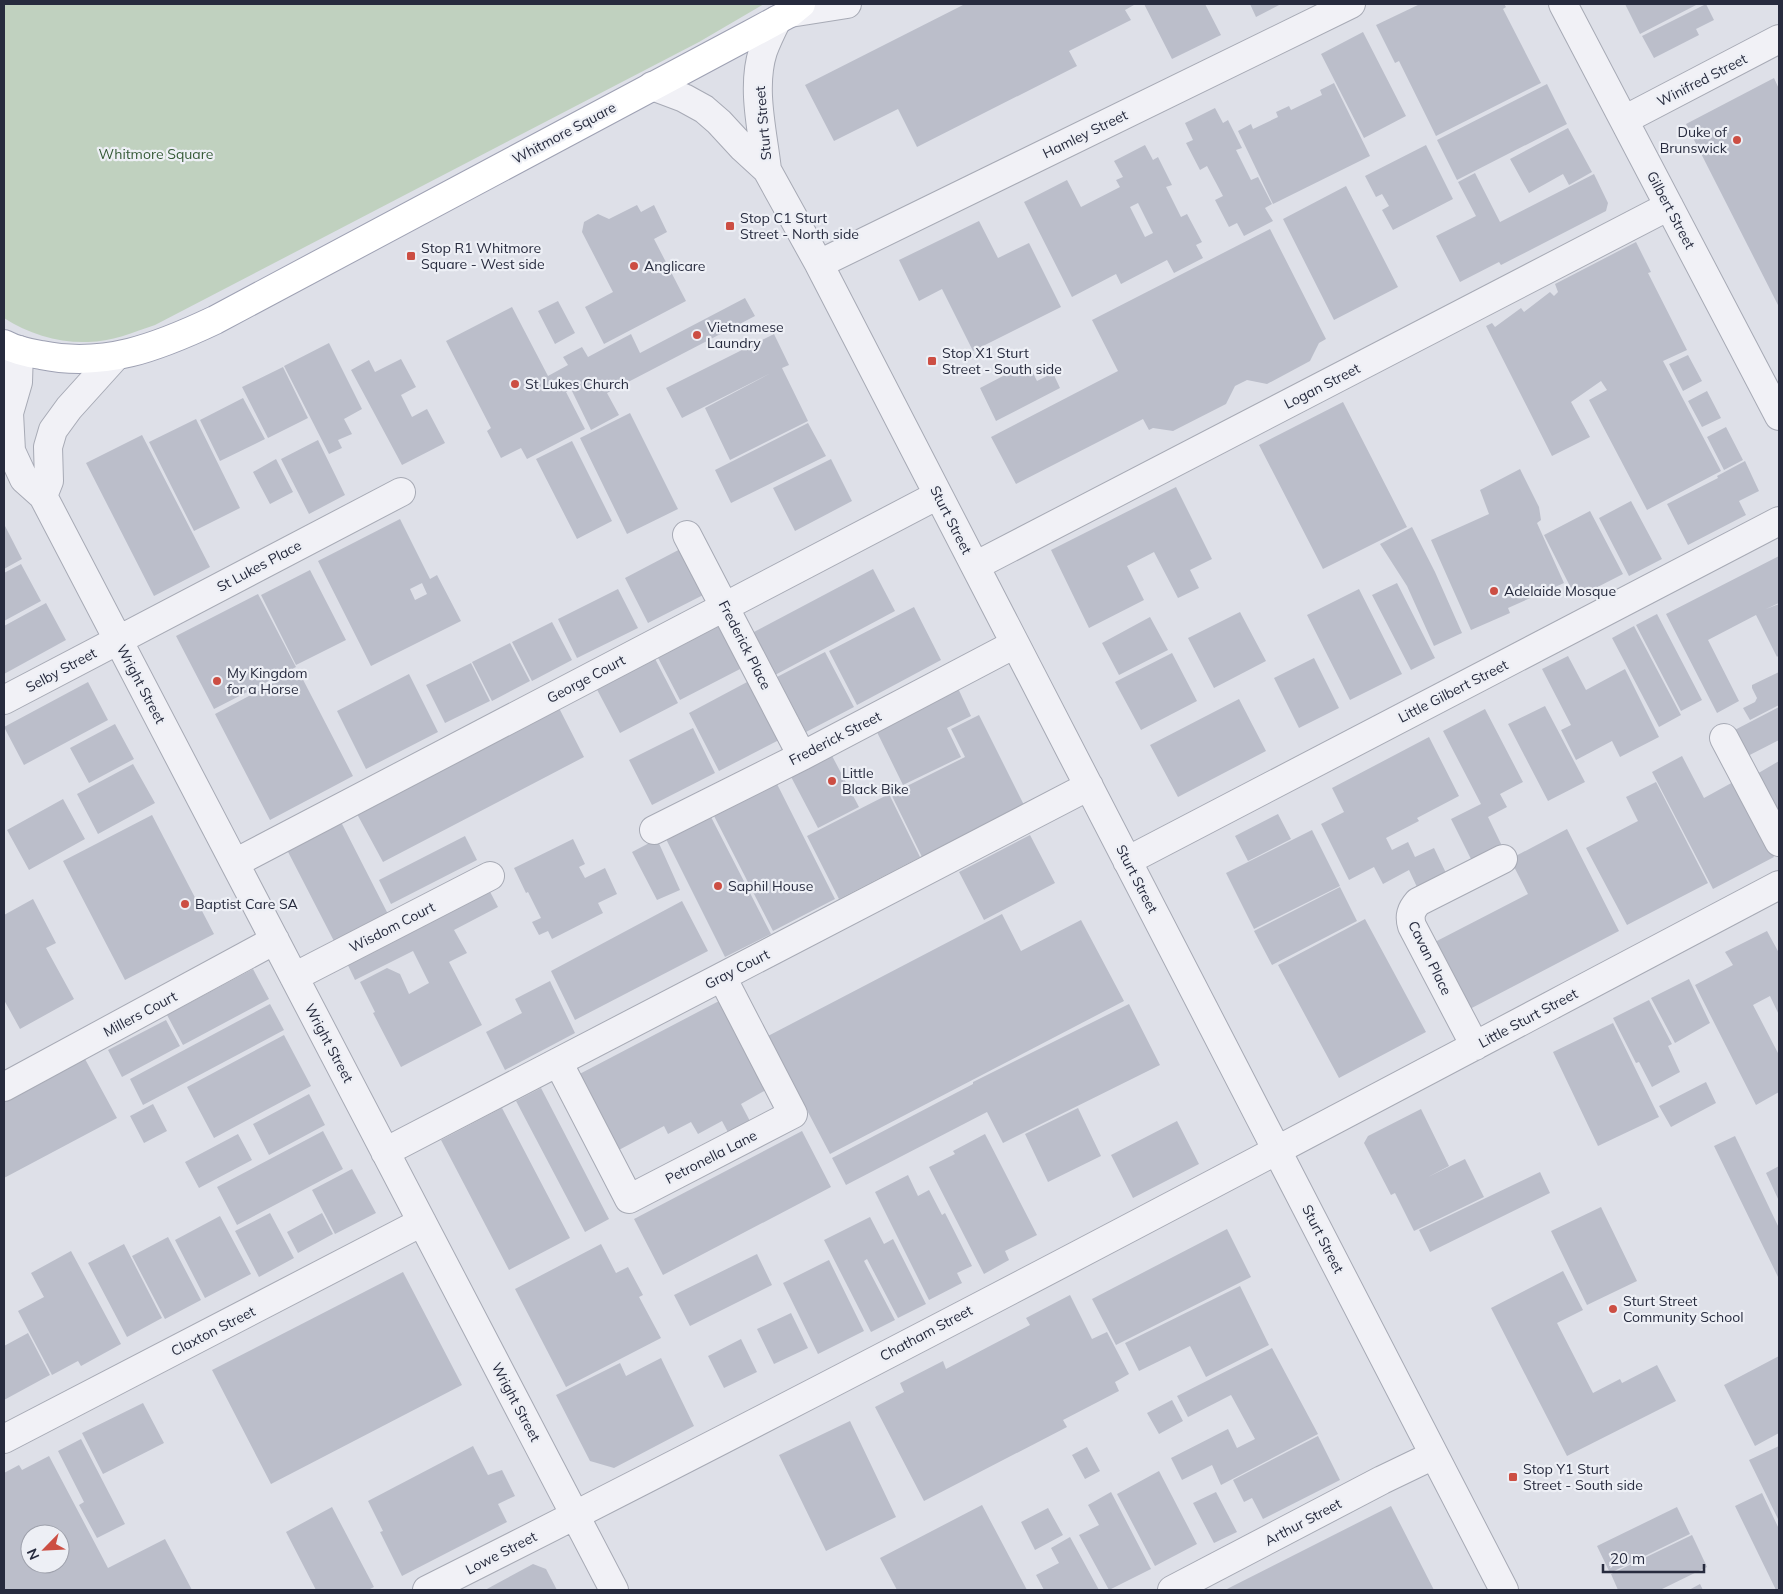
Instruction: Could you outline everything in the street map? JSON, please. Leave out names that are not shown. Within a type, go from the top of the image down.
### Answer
[{"type":"main road","name":"Whitmore Square","points":[[12,347],[67,359],[115,357],[178,338],[215,320],[789,12]]},
{"type":"street","name":"Whitmore Square","points":[[789,12],[847,4]]},
{"type":"street","name":"Hamley Street","points":[[819,264],[1351,4]]},
{"type":"street","name":"Gilbert Street","points":[[1563,4],[1779,416]]},
{"type":"street","name":"Sturt Street","points":[[767,170],[759,116],[759,80],[763,52],[789,12]]},
{"type":"street","name":"Winifred Street","points":[[1624,120],[1779,40]]},
{"type":"street","name":"Sturt Street","points":[[652,86],[684,98],[704,109],[767,170],[819,264],[1504,1590]]},
{"type":"street","name":"Logan Street","points":[[975,566],[1669,206]]},
{"type":"street","name":"Wright Street","points":[[12,347],[18,382],[9,412],[11,451],[24,479],[43,496],[614,1590]]},
{"type":"street","points":[[43,496],[49,481],[48,448],[53,430],[69,408],[115,357]]},
{"type":"street","name":"St Lukes Place","points":[[118,640],[401,492]]},
{"type":"street","name":"George Court","points":[[235,863],[938,494]]},
{"type":"street","name":"Little Gilbert Street","points":[[1127,861],[1779,521]]},
{"type":"street","name":"Frederick Place","points":[[687,535],[802,756]]},
{"type":"street","name":"Selby Street","points":[[4,700],[118,640]]},
{"type":"street","name":"Frederick Street","points":[[654,830],[802,756],[1016,644]]},
{"type":"street","points":[[1724,738],[1779,842]]},
{"type":"street","name":"Gray Court","points":[[386,1152],[1089,786]]},
{"type":"street","name":"Cavan Place","points":[[1475,1046],[1409,917],[1412,909],[1418,902],[1503,859]]},
{"type":"street","name":"Wisdom Court","points":[[294,977],[490,876]]},
{"type":"street","name":"Little Sturt Street","points":[[1277,1150],[1779,886]]},
{"type":"street","name":"Millers Court","points":[[4,1087],[275,940]]},
{"type":"street","name":"Petronella Lane","points":[[558,1062],[629,1200],[793,1114],[722,977]]},
{"type":"street","name":"Chatham Street","points":[[575,1516],[1277,1150]]},
{"type":"street","name":"Claxton Street","points":[[4,1439],[422,1222]]},
{"type":"street","name":"Arthur Street","points":[[1172,1590],[1382,1480],[1434,1456]]},
{"type":"street","name":"Lowe Street","points":[[427,1590],[575,1516]]},
{"type":"green space","name":"Whitmore Square","points":[[4,4],[764,4],[699,42],[155,325],[97,342],[77,342],[55,339],[34,333],[4,318]]},
{"type":"building","points":[[965,4],[1134,5],[1125,10],[1131,20],[1069,51],[1077,66],[917,147],[898,109],[834,141],[805,85]]},
{"type":"building","points":[[1144,4],[1205,4],[1221,35],[1172,59]]},
{"type":"building","points":[[1250,4],[1281,4],[1256,17]]},
{"type":"building","points":[[1420,4],[1504,4],[1506,7],[1503,9],[1541,83],[1436,136],[1399,61],[1395,63],[1376,25]]},
{"type":"building","points":[[1625,4],[1698,4],[1640,34]]},
{"type":"building","points":[[1706,4],[1714,20],[1696,29],[1699,35],[1654,58],[1642,36]]},
{"type":"building","points":[[1363,32],[1406,116],[1364,138],[1321,54]]},
{"type":"building","points":[[1774,78],[1779,89],[1779,307],[1686,124]]},
{"type":"building","points":[[1334,83],[1370,156],[1273,204],[1238,131],[1251,124],[1253,129],[1278,117],[1276,112],[1289,106],[1291,110],[1322,95],[1320,90]]},
{"type":"building","points":[[1547,84],[1567,124],[1457,180],[1437,140]]},
{"type":"building","points":[[1215,108],[1223,123],[1228,120],[1242,148],[1236,150],[1251,180],[1258,177],[1272,204],[1265,208],[1273,221],[1244,236],[1237,223],[1229,227],[1215,200],[1223,196],[1207,166],[1200,170],[1186,143],[1193,140],[1185,123]]},
{"type":"building","points":[[1568,128],[1592,172],[1569,185],[1563,174],[1529,193],[1510,159]]},
{"type":"building","points":[[1145,145],[1153,160],[1158,157],[1172,185],[1166,187],[1181,217],[1187,214],[1202,242],[1196,245],[1203,258],[1174,273],[1167,260],[1121,284],[1116,274],[1072,297],[1024,202],[1067,180],[1081,207],[1120,187],[1116,180],[1123,177],[1114,161]],"holes":[[[1138,203],[1153,233],[1145,237],[1130,207]]]},
{"type":"building","points":[[1426,145],[1453,199],[1393,230],[1382,210],[1389,206],[1382,194],[1376,197],[1365,176]]},
{"type":"building","points":[[1475,173],[1500,222],[1594,174],[1608,203],[1606,211],[1501,265],[1499,262],[1460,282],[1436,236],[1476,216],[1458,182]]},
{"type":"building","points":[[1346,186],[1398,287],[1334,320],[1283,219]]},
{"type":"building","name":"Anglicare","points":[[637,205],[641,212],[654,205],[667,232],[654,239],[686,301],[604,344],[585,307],[613,292],[582,232],[584,222],[598,214],[609,219]]},
{"type":"building","points":[[979,221],[998,258],[1029,243],[1061,307],[973,351],[942,289],[919,301],[899,260]]},
{"type":"building","points":[[1270,229],[1326,339],[1319,343],[1310,361],[1267,384],[1247,380],[1235,386],[1226,404],[1173,431],[1153,428],[1149,430],[1143,419],[1016,484],[991,437],[1118,371],[1092,320]]},
{"type":"building","points":[[1636,242],[1651,272],[1648,273],[1687,350],[1663,361],[1721,471],[1647,510],[1589,400],[1607,390],[1601,381],[1571,402],[1590,437],[1552,456],[1486,326],[1492,323],[1495,327],[1521,308],[1524,312],[1550,292],[1554,296],[1558,292],[1555,284]]},
{"type":"building","name":"St Lukes Church","points":[[745,298],[755,316],[607,393],[619,415],[591,430],[571,389],[566,392],[585,429],[527,459],[521,448],[501,458],[487,431],[491,428],[446,341],[512,307],[548,376],[568,365],[563,357],[582,347],[588,357],[631,334],[640,353]]},
{"type":"building","points":[[558,301],[575,333],[555,344],[538,311]]},
{"type":"building","points":[[774,334],[789,365],[782,368],[808,421],[730,460],[705,408],[771,373],[682,418],[666,388]]},
{"type":"building","points":[[329,343],[362,409],[344,419],[352,434],[338,440],[342,448],[329,454],[284,366]]},
{"type":"building","points":[[1688,355],[1702,381],[1683,391],[1669,364]]},
{"type":"building","points":[[401,359],[416,387],[401,395],[412,417],[427,409],[445,443],[402,465],[351,370],[369,360],[375,372]]},
{"type":"building","points":[[1028,363],[1037,381],[1053,373],[1060,388],[996,421],[980,388]]},
{"type":"building","points":[[283,367],[308,418],[268,438],[242,387]]},
{"type":"building","points":[[1707,391],[1721,418],[1702,427],[1688,401]]},
{"type":"building","points":[[243,398],[265,439],[220,461],[200,420]]},
{"type":"building","points":[[1343,402],[1407,527],[1323,569],[1259,445]]},
{"type":"building","points":[[630,413],[678,509],[627,534],[580,438]]},
{"type":"building","points":[[196,419],[240,508],[194,531],[149,442]]},
{"type":"building","points":[[808,423],[826,456],[731,503],[715,470]]},
{"type":"building","points":[[1726,427],[1743,460],[1724,470],[1707,437]]},
{"type":"building","points":[[142,435],[210,567],[154,596],[86,463]]},
{"type":"building","points":[[318,440],[345,495],[309,514],[281,459]]},
{"type":"building","points":[[572,441],[612,521],[577,539],[536,459]]},
{"type":"building","points":[[276,459],[293,492],[270,504],[253,472]]},
{"type":"building","points":[[831,459],[852,501],[795,531],[773,488]]},
{"type":"building","points":[[1745,461],[1759,491],[1739,501],[1746,515],[1688,545],[1667,504],[1718,478],[1717,476]]},
{"type":"building","points":[[1520,469],[1539,507],[1541,520],[1537,523],[1564,583],[1508,608],[1510,613],[1471,630],[1431,540],[1489,514],[1480,490]]},
{"type":"building","points":[[1176,487],[1212,559],[1190,570],[1199,588],[1178,598],[1154,552],[1127,566],[1144,600],[1089,628],[1051,550]]},
{"type":"building","points":[[1631,501],[1662,559],[1629,576],[1599,518]]},
{"type":"building","points":[[1590,511],[1623,574],[1576,598],[1544,535]]},
{"type":"building","points":[[400,519],[430,579],[437,575],[461,621],[371,666],[318,561]],"holes":[[[422,583],[427,594],[415,600],[410,589]]]},
{"type":"building","points":[[4,524],[22,559],[4,569]]},
{"type":"building","points":[[1412,527],[1435,572],[1462,633],[1434,646],[1407,586],[1380,544]]},
{"type":"building","points":[[686,546],[709,592],[648,623],[625,578]]},
{"type":"building","points":[[1779,556],[1779,603],[1766,609],[1779,604],[1779,655],[1777,657],[1756,615],[1708,640],[1739,701],[1717,713],[1666,614]]},
{"type":"building","points":[[21,564],[41,601],[4,621],[4,573]]},
{"type":"building","points":[[873,569],[895,611],[775,675],[752,633]]},
{"type":"building","points":[[310,570],[346,640],[296,665],[261,595]]},
{"type":"building","points":[[1397,583],[1435,658],[1411,670],[1372,595]]},
{"type":"building","points":[[618,589],[638,628],[577,658],[558,619]]},
{"type":"building","points":[[1359,589],[1402,674],[1350,700],[1307,615]]},
{"type":"building","points":[[258,594],[296,667],[214,709],[176,636]]},
{"type":"building","points":[[46,603],[66,640],[4,674],[4,626]]},
{"type":"building","points":[[914,607],[941,660],[857,705],[829,651]]},
{"type":"building","points":[[1240,612],[1266,661],[1214,688],[1188,638]]},
{"type":"building","points":[[1657,614],[1702,700],[1681,711],[1636,625]]},
{"type":"building","points":[[1150,617],[1168,650],[1119,675],[1102,643]]},
{"type":"building","points":[[716,619],[742,668],[680,700],[655,652]]},
{"type":"building","points":[[552,622],[572,660],[532,681],[512,642]]},
{"type":"building","points":[[1634,626],[1681,715],[1659,727],[1612,638]]},
{"type":"building","points":[[510,643],[530,681],[492,701],[472,662]]},
{"type":"building","points":[[651,651],[678,703],[620,733],[593,682]]},
{"type":"building","points":[[825,652],[854,707],[806,732],[777,677]]},
{"type":"building","points":[[1172,653],[1197,701],[1141,730],[1115,682]]},
{"type":"building","points":[[1568,656],[1586,690],[1625,669],[1659,737],[1620,757],[1612,741],[1576,760],[1561,730],[1571,725],[1542,669]]},
{"type":"building","points":[[1314,658],[1339,708],[1299,728],[1274,678]]},
{"type":"building","points":[[471,663],[490,701],[445,723],[426,685]]},
{"type":"building","points":[[298,670],[353,776],[270,820],[215,714]]},
{"type":"building","points":[[1779,672],[1779,705],[1750,720],[1743,708],[1755,702],[1757,698],[1752,685]]},
{"type":"building","points":[[409,674],[438,732],[366,769],[337,711]]},
{"type":"building","points":[[749,681],[779,740],[719,771],[689,713]]},
{"type":"building","points":[[88,682],[108,720],[24,765],[4,727]]},
{"type":"building","points":[[956,684],[971,716],[947,728],[961,757],[903,785],[874,726]]},
{"type":"building","points":[[1239,699],[1266,751],[1178,797],[1150,745]]},
{"type":"building","points":[[1545,706],[1585,782],[1548,801],[1508,724]]},
{"type":"building","points":[[1779,707],[1779,740],[1740,760],[1727,734]]},
{"type":"building","points":[[559,708],[584,757],[383,862],[357,814]]},
{"type":"building","points":[[1485,709],[1523,782],[1500,794],[1507,807],[1488,817],[1503,848],[1473,863],[1451,819],[1481,804],[1443,731]]},
{"type":"building","points":[[979,715],[1024,805],[922,857],[891,794],[965,757],[951,729]]},
{"type":"building","points":[[115,724],[134,759],[89,783],[70,748]]},
{"type":"building","points":[[693,728],[715,773],[652,805],[629,760]]},
{"type":"building","points":[[1429,737],[1459,796],[1417,818],[1419,821],[1386,838],[1392,850],[1408,842],[1415,857],[1434,848],[1446,873],[1417,887],[1409,870],[1383,884],[1374,867],[1349,880],[1321,824],[1344,812],[1332,788]]},
{"type":"building","points":[[830,752],[859,807],[818,828],[789,773]]},
{"type":"building","points":[[1682,756],[1704,798],[1735,781],[1774,857],[1713,889],[1652,772]]},
{"type":"building","points":[[1779,761],[1779,829],[1750,778]]},
{"type":"building","points":[[133,764],[155,803],[98,834],[77,794]]},
{"type":"building","points":[[776,782],[835,899],[773,931],[713,814]]},
{"type":"building","points":[[1656,782],[1708,883],[1627,925],[1586,848],[1638,821],[1626,797]]},
{"type":"building","points":[[889,794],[920,857],[839,899],[807,836]]},
{"type":"building","points":[[63,799],[85,839],[29,870],[7,830]]},
{"type":"building","points":[[1278,814],[1291,839],[1248,861],[1235,836]]},
{"type":"building","points":[[152,815],[214,934],[125,980],[63,861]]},
{"type":"building","name":"Saphil House","points":[[710,815],[771,934],[725,957],[665,837]]},
{"type":"building","points":[[340,820],[389,916],[335,943],[286,848]]},
{"type":"building","points":[[1567,829],[1619,931],[1466,1011],[1431,944],[1528,894],[1510,859]]},
{"type":"building","points":[[1312,830],[1340,886],[1254,929],[1226,873]]},
{"type":"building","points":[[1030,835],[1055,883],[984,920],[959,872]]},
{"type":"building","points":[[465,836],[477,860],[391,904],[379,880]]},
{"type":"building","points":[[573,839],[585,864],[579,867],[585,878],[605,868],[617,894],[598,903],[603,913],[552,939],[548,931],[539,935],[532,922],[541,918],[514,868]]},
{"type":"building","points":[[657,839],[680,890],[657,900],[632,852]]},
{"type":"building","points":[[486,884],[498,907],[454,930],[467,953],[449,962],[482,1025],[401,1067],[373,1013],[375,1012],[360,982],[387,968],[400,974],[409,994],[429,983],[413,951],[355,980],[344,957]]},
{"type":"building","points":[[1340,887],[1357,921],[1272,965],[1254,931]]},
{"type":"building","points":[[33,899],[56,943],[46,948],[74,999],[20,1029],[4,1000],[4,915]]},
{"type":"building","points":[[682,901],[708,951],[575,1020],[551,971]]},
{"type":"building","points":[[1002,914],[1021,951],[1081,920],[1124,1001],[830,1154],[768,1036]]},
{"type":"building","points":[[1365,919],[1426,1032],[1339,1078],[1278,965]]},
{"type":"building","points":[[1767,931],[1779,953],[1779,1015],[1770,996],[1753,1005],[1779,1055],[1779,1092],[1756,1105],[1695,985],[1733,965],[1725,952]]},
{"type":"building","points":[[253,969],[269,999],[183,1045],[167,1015]]},
{"type":"building","points":[[1689,979],[1710,1023],[1675,1043],[1651,998]]},
{"type":"building","points":[[550,981],[575,1033],[505,1070],[486,1032],[522,1013],[515,999]]},
{"type":"building","points":[[1649,1000],[1672,1044],[1668,1046],[1680,1072],[1652,1087],[1639,1062],[1636,1063],[1613,1018]]},
{"type":"building","points":[[719,1001],[766,1090],[741,1104],[752,1125],[730,1136],[722,1121],[698,1134],[691,1122],[668,1134],[664,1126],[617,1151],[570,1079]]},
{"type":"building","points":[[270,1004],[284,1030],[143,1105],[130,1079]]},
{"type":"building","points":[[1129,1004],[1160,1065],[1003,1143],[987,1112],[846,1185],[832,1158],[973,1084],[973,1082]]},
{"type":"building","points":[[166,1020],[180,1046],[122,1077],[108,1050]]},
{"type":"building","points":[[1613,1023],[1659,1117],[1598,1146],[1553,1052]]},
{"type":"building","points":[[284,1035],[311,1086],[214,1138],[187,1087]]},
{"type":"building","points":[[85,1059],[117,1118],[4,1178],[4,1102]]},
{"type":"building","points":[[1706,1082],[1716,1103],[1671,1127],[1659,1106]]},
{"type":"building","points":[[541,1088],[609,1219],[585,1232],[516,1101]]},
{"type":"building","points":[[309,1094],[325,1125],[269,1155],[253,1124]]},
{"type":"building","points":[[153,1104],[167,1131],[144,1143],[130,1116]]},
{"type":"building","points":[[502,1108],[570,1238],[509,1270],[441,1140]]},
{"type":"building","points":[[1078,1108],[1101,1156],[1048,1182],[1025,1134]]},
{"type":"building","points":[[1421,1109],[1449,1166],[1428,1177],[1465,1159],[1484,1197],[1414,1231],[1395,1193],[1391,1195],[1364,1143],[1368,1136]]},
{"type":"building","points":[[1177,1121],[1199,1164],[1133,1198],[1111,1155]]},
{"type":"building","points":[[323,1131],[343,1169],[237,1225],[217,1187]]},
{"type":"building","points":[[802,1131],[831,1187],[663,1275],[634,1219]]},
{"type":"building","points":[[238,1134],[252,1160],[199,1188],[185,1162]]},
{"type":"building","points":[[985,1134],[1037,1235],[1005,1251],[1009,1260],[984,1274],[929,1167],[955,1154],[953,1151]]},
{"type":"building","points":[[1735,1136],[1779,1228],[1779,1279],[1714,1146]]},
{"type":"building","points":[[1779,1166],[1779,1201],[1766,1173]]},
{"type":"building","points":[[352,1169],[376,1213],[335,1234],[312,1190]]},
{"type":"building","points":[[1540,1172],[1550,1193],[1430,1252],[1419,1230]]},
{"type":"building","points":[[908,1175],[918,1196],[929,1190],[942,1215],[945,1213],[972,1266],[957,1273],[962,1283],[929,1300],[875,1192]]},
{"type":"building","points":[[1601,1207],[1637,1281],[1587,1305],[1551,1231]]},
{"type":"building","points":[[270,1213],[294,1258],[259,1277],[235,1231]]},
{"type":"building","points":[[322,1213],[333,1234],[298,1253],[287,1232]]},
{"type":"building","points":[[220,1216],[251,1274],[205,1298],[175,1240]]},
{"type":"building","points":[[870,1217],[884,1244],[893,1239],[926,1304],[898,1318],[867,1259],[864,1261],[895,1320],[871,1332],[824,1240]]},
{"type":"building","points":[[1227,1229],[1251,1277],[1116,1345],[1092,1299]]},
{"type":"building","points":[[168,1237],[201,1300],[165,1319],[132,1256]]},
{"type":"building","points":[[124,1244],[162,1318],[127,1337],[88,1263]]},
{"type":"building","points":[[601,1244],[616,1273],[628,1267],[643,1295],[639,1297],[661,1338],[566,1387],[515,1289]]},
{"type":"building","points":[[71,1251],[121,1344],[81,1366],[78,1361],[52,1375],[18,1311],[44,1297],[31,1273]]},
{"type":"building","points":[[757,1254],[772,1285],[690,1326],[674,1295]]},
{"type":"building","points":[[829,1260],[864,1331],[818,1354],[783,1283]]},
{"type":"building","points":[[1563,1271],[1583,1310],[1557,1323],[1593,1393],[1620,1379],[1622,1383],[1657,1365],[1676,1401],[1567,1456],[1491,1308]]},
{"type":"building","points":[[403,1272],[462,1385],[271,1484],[212,1370]]},
{"type":"building","points":[[1240,1286],[1269,1345],[1206,1377],[1190,1346],[1139,1371],[1125,1343]]},
{"type":"building","points":[[1070,1295],[1092,1339],[1107,1332],[1129,1374],[1115,1382],[1119,1391],[1063,1420],[1067,1427],[924,1501],[875,1407],[904,1392],[900,1383],[943,1361],[946,1369],[1030,1325],[1026,1318]]},
{"type":"building","points":[[791,1313],[808,1348],[774,1364],[757,1329]]},
{"type":"building","points":[[28,1333],[50,1375],[4,1400],[4,1346]]},
{"type":"building","points":[[741,1339],[757,1372],[724,1388],[708,1356]]},
{"type":"building","points":[[1272,1348],[1318,1434],[1221,1485],[1212,1465],[1182,1480],[1171,1458],[1228,1429],[1237,1448],[1255,1439],[1231,1395],[1188,1417],[1177,1396]]},
{"type":"building","points":[[1779,1356],[1779,1433],[1755,1446],[1724,1385]]},
{"type":"building","points":[[661,1358],[694,1426],[614,1468],[590,1461],[556,1395],[620,1363],[626,1376]]},
{"type":"building","points":[[1172,1400],[1183,1421],[1159,1434],[1147,1413]]},
{"type":"building","points":[[143,1403],[164,1443],[103,1474],[82,1433]]},
{"type":"building","points":[[850,1421],[896,1517],[826,1551],[779,1455]]},
{"type":"building","points":[[1318,1436],[1340,1480],[1263,1519],[1252,1498],[1244,1502],[1233,1480]]},
{"type":"building","points":[[81,1439],[125,1524],[97,1538],[79,1505],[84,1502],[58,1451]]},
{"type":"building","points":[[473,1446],[488,1475],[502,1470],[515,1496],[498,1504],[507,1522],[402,1576],[380,1532],[383,1531],[368,1501]]},
{"type":"building","points":[[1779,1446],[1779,1521],[1749,1460]]},
{"type":"building","points":[[1087,1447],[1100,1471],[1085,1479],[1072,1455]]},
{"type":"building","points":[[49,1456],[108,1568],[165,1539],[192,1590],[4,1590],[4,1473],[19,1465],[22,1470]]},
{"type":"building","points":[[1159,1471],[1197,1544],[1155,1566],[1117,1494]]},
{"type":"building","points":[[1111,1492],[1151,1569],[1109,1590],[1079,1535],[1099,1525],[1088,1505]]},
{"type":"building","points":[[1216,1492],[1237,1532],[1214,1543],[1193,1503]]},
{"type":"building","points":[[1762,1493],[1779,1529],[1779,1590],[1776,1590],[1735,1506]]},
{"type":"building","points":[[982,1505],[1027,1590],[897,1590],[880,1558]]},
{"type":"building","points":[[1391,1506],[1434,1590],[1225,1590]]},
{"type":"building","points":[[332,1507],[374,1587],[368,1590],[316,1590],[286,1532]]},
{"type":"building","points":[[1677,1507],[1690,1534],[1610,1573],[1597,1546]]},
{"type":"building","points":[[1048,1508],[1063,1535],[1035,1550],[1021,1522]]},
{"type":"building","points":[[1692,1535],[1707,1567],[1660,1590],[1618,1590],[1611,1574]]},
{"type":"building","points":[[1070,1537],[1099,1590],[1044,1590],[1036,1575],[1059,1563],[1051,1548]]},
{"type":"building","points":[[533,1564],[546,1569],[557,1590],[485,1590]]},
{"type":"building","points":[[1700,1584],[1703,1590],[1689,1590]]},
{"type":"place","name":"Duke of Brunswick","points":[[1737,140]]},
{"type":"place","name":"Stop C1 Sturt Street - North side","points":[[730,226]]},
{"type":"place","name":"Stop R1 Whitmore Square - West side","points":[[411,256]]},
{"type":"place","name":"Anglicare","points":[[634,266]]},
{"type":"place","name":"Vietnamese Laundry","points":[[697,335]]},
{"type":"place","name":"Stop X1 Sturt Street - South side","points":[[932,361]]},
{"type":"place","name":"St Lukes Church","points":[[515,384]]},
{"type":"place","name":"Adelaide Mosque","points":[[1494,591]]},
{"type":"place","name":"My Kingdom for a Horse","points":[[217,681]]},
{"type":"place","name":"Little Black Bike","points":[[832,781]]},
{"type":"place","name":"Saphil House","points":[[718,886]]},
{"type":"place","name":"Baptist Care SA","points":[[185,904]]},
{"type":"place","name":"Sturt Street Community School","points":[[1613,1309]]},
{"type":"place","name":"Stop Y1 Sturt Street - South side","points":[[1513,1477]]}]
